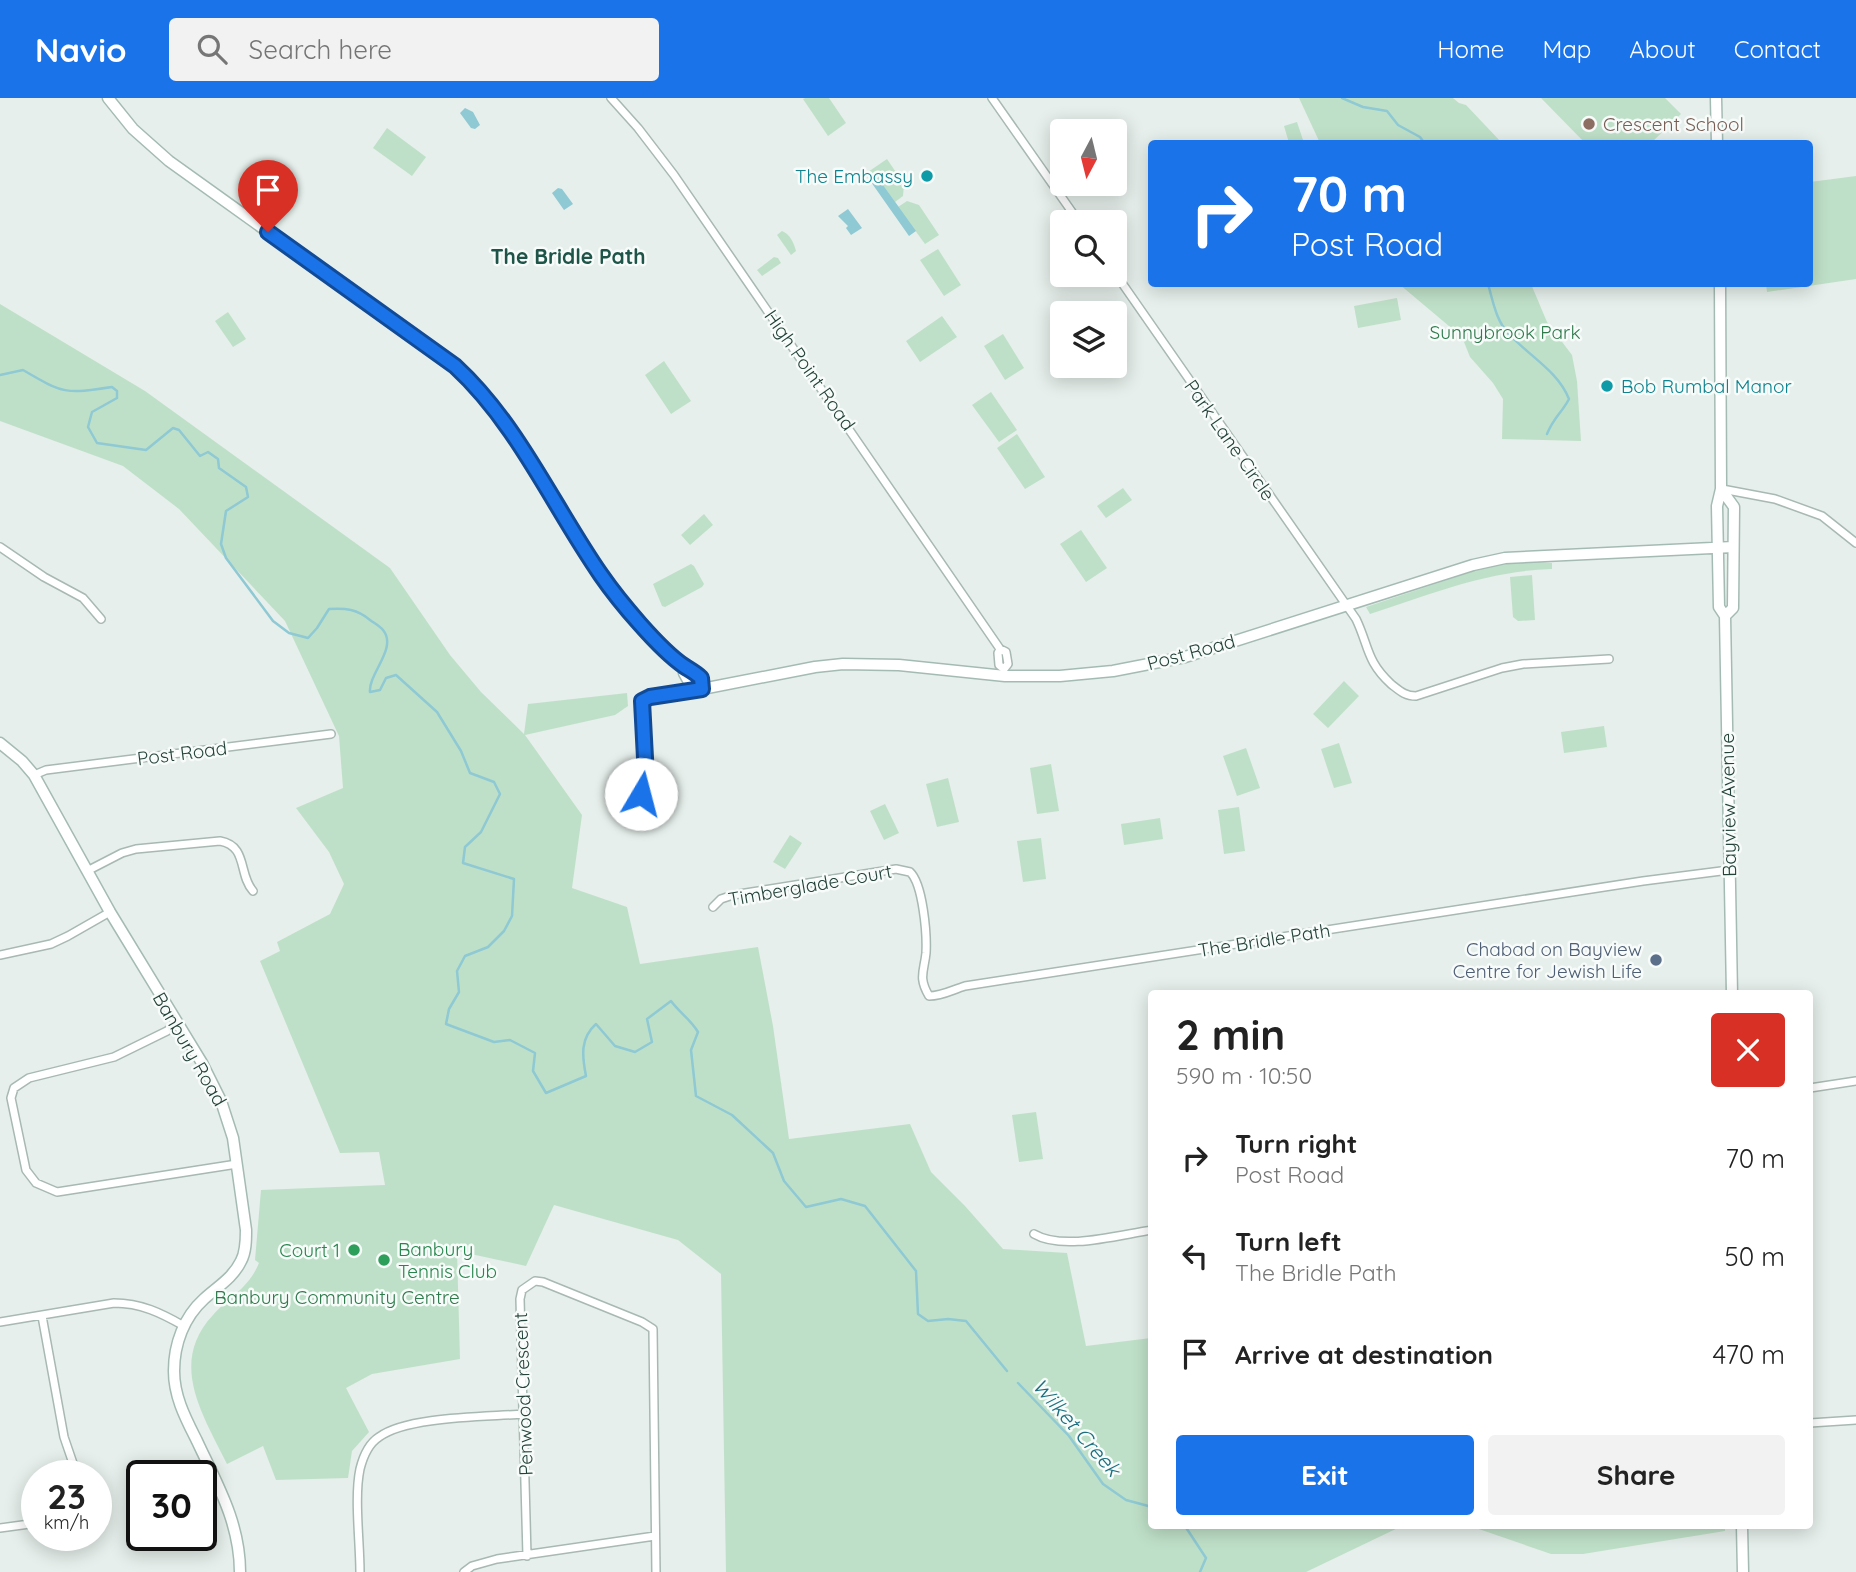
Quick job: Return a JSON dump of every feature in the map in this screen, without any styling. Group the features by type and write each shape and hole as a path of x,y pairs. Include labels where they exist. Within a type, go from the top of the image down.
{"street":[{"path":"108,98 133,128 169,160 439,354 472,382 499,415 602,577 626,608 685,667 684,673 689,682 702,689"},
{"name":"High Point Road","path":"611,98 674,175 1000,649 1006,652 1008,664 1004,672"},
{"path":"992,98 1071,210"},
{"path":"1716,98 1717,140"},
{"name":"Park Lane Circle","path":"1125,287 1357,622 1368,654 1378,671 1407,696 1416,696 1513,666 1609,659"},
{"name":"Bayview Avenue","path":"1720,287 1721,489 1717,506 1719,607 1725,616 1732,990"},
{"path":"1721,489 1775,499 1822,516 1856,543"},
{"name":"Bayview Avenue","path":"1721,489 1734,507 1733,608 1725,616"},
{"path":"0,547 44,577 83,598 101,619"},
{"name":"Post Road","path":"636,807 646,777 642,701 650,697 844,664 899,664 1060,676 1113,671 1185,657 1473,565 1506,558 1734,547"},
{"name":"Post Road","path":"34,775 46,770 331,734"},
{"name":"Banbury Road","path":"0,743 34,775 110,912 202,1063 225,1108 233,1138 246,1230 242,1260 232,1275 204,1299 184,1326 175,1357 175,1387 185,1418 230,1511 239,1543 240,1572"},
{"path":"89,870 136,849 220,841 236,849 253,891"},
{"name":"Timberglade Court","path":"713,907 733,895 896,869 909,872"},
{"name":"The Bridle Path","path":"909,872 917,881 925,929 926,954 921,974 923,986 929,996 942,996 950,990 965,986 1729,870"},
{"path":"0,955 51,944 110,912"},
{"path":"177,1023 114,1057 29,1077 14,1088 11,1098 26,1170 36,1183 57,1192 237,1164"},
{"path":"1813,1088 1856,1081"},
{"path":"1034,1234 1046,1241 1069,1242 1148,1231"},
{"name":"Penwood Crescent","path":"527,1556 520,1298 522,1290 535,1280 653,1329 655,1536"},
{"path":"0,1322 128,1303 154,1310 184,1326"},
{"path":"43,1316 64,1437 72,1460"},
{"path":"360,1572 360,1471 374,1441 392,1430 437,1421 476,1415 523,1414"},
{"path":"1813,1423 1856,1420"},
{"path":"0,1528 21,1525"},
{"path":"1742,1529 1742,1572"},
{"path":"464,1572 484,1562 655,1536 656,1572"}],"green space":[{"path":"829,98 846,123 828,136 803,99"},
{"path":"1299,98 1453,98 1466,105 1499,140 1319,140"},
{"path":"1541,98 1665,98 1681,114 1654,140 1582,140"},
{"path":"1297,122 1303,140 1288,140 1284,126"},
{"path":"387,128 426,157 412,176 373,148"},
{"path":"887,159 904,184 903,196 895,202 875,174 868,178 865,174"},
{"path":"1856,176 1856,279 1813,285 1813,182"},
{"path":"907,201 919,205 939,235 925,244 898,207"},
{"path":"782,231 794,245 796,251 791,255 777,235"},
{"path":"938,249 961,285 944,296 920,260"},
{"path":"774,257 781,263 762,276 757,270"},
{"name":"Sunnybrook Park","path":"1403,287 1532,287 1547,322 1572,355 1577,381 1581,441 1502,439 1503,399 1470,357 1462,337"},
{"path":"1766,287 1801,287 1767,292"},
{"path":"1397,298 1401,320 1358,328 1354,306"},
{"name":"Banbury Community Centre","path":"0,304 145,391 390,568 450,655 481,692 524,734 528,704 627,693 628,706 615,715 525,735 582,815 572,888 627,907 640,964 758,947 773,1026 789,1139 910,1124 931,1172 1003,1249 1067,1253 1086,1346 1148,1338 1148,1529 1396,1529 1306,1572 726,1572 721,1274 678,1240 554,1205 526,1266 457,1251 460,1359 372,1374 346,1388 369,1432 352,1451 348,1478 276,1480 263,1446 227,1464 208,1427 194,1389 191,1370 193,1352 200,1333 213,1315 244,1286 259,1263 255,1260 261,1190 385,1185 379,1152 340,1153 260,961 280,951 277,942 330,914 344,884 329,852 296,808 343,788 339,736 285,621 179,509 123,466 0,421"},
{"path":"228,312 246,339 233,347 215,321"},
{"path":"942,316 957,337 920,362 906,341"},
{"path":"1003,334 1024,368 1005,380 984,346"},
{"path":"664,361 691,401 671,414 645,375"},
{"path":"991,392 1017,430 999,442 972,405"},
{"path":"1017,434 1045,477 1025,489 997,448"},
{"path":"1123,488 1132,500 1106,518 1097,506"},
{"path":"704,514 713,525 690,545 681,535"},
{"path":"1081,530 1107,568 1086,582 1060,544"},
{"path":"1526,561 1552,563 1552,569 1481,579 1370,614 1366,607 1486,567"},
{"path":"691,564 704,584 702,587 665,607 662,606 653,584"},
{"path":"1532,575 1535,620 1518,621 1513,617 1510,577"},
{"path":"1344,681 1359,696 1328,728 1313,714"},
{"path":"1604,726 1607,747 1564,753 1561,732"},
{"path":"1339,743 1352,783 1334,788 1321,749"},
{"path":"1246,748 1260,788 1237,796 1223,756"},
{"path":"1051,764 1059,811 1037,814 1030,768"},
{"path":"948,778 959,822 937,827 926,784"},
{"path":"885,804 899,833 884,840 870,811"},
{"path":"1239,807 1245,851 1224,854 1218,810"},
{"path":"1160,818 1163,839 1124,845 1121,824"},
{"path":"790,835 802,843 785,869 773,862"},
{"path":"1041,838 1046,879 1023,882 1017,841"},
{"path":"1036,1112 1043,1159 1019,1162 1012,1115"},
{"path":"1479,1529 1725,1529 1583,1554 1551,1554"}],"water":[{"path":"465,108 473,112 480,125 475,129 471,128 460,113"},
{"path":"878,178 916,231 909,236 871,182"},
{"path":"558,188 562,189 573,204 564,210 552,193"},
{"path":"848,209 862,228 851,235 846,228 848,226 838,216"}],"waterway":[{"path":"1342,98 1363,107 1387,111 1398,125 1422,140"},
{"path":"1489,287 1505,329 1558,380 1569,399 1547,434"},
{"name":"Wilket Creek","path":"0,375 23,370 57,388 74,391 112,387 117,391 117,398 92,412 88,427 97,443 146,450 173,428 179,430 200,456 208,452 218,459 219,468 246,487 248,497 226,511 221,544 226,558 273,621 289,633 308,638 329,609 346,609 356,611 379,626 387,637 387,645 373,677 370,692 380,690 386,678 396,675 437,712 461,751 470,773 494,782 500,794 481,832 465,847 463,863 514,879 512,916 504,931 488,947 465,956 457,971 459,992 449,1009 446,1024 494,1042 510,1040 535,1053 533,1071 546,1093 586,1076 583,1048 587,1035 596,1024 615,1046 635,1052 652,1042 647,1019 671,1001 698,1032 691,1050 696,1096 732,1115 773,1153 784,1181 806,1207 841,1199 865,1206 916,1271 918,1314 928,1321 966,1321 1007,1371"},
{"name":"Wilket Creek","path":"1018,1383 1069,1436 1103,1484 1126,1500 1148,1506"},
{"name":"Wilket Creek","path":"1187,1529 1206,1558 1200,1572"}],"place":[{"name":"Crescent School","path":"1589,124"},
{"name":"The Embassy","path":"927,176"},
{"name":"Bob Rumbal Manor","path":"1607,386"},
{"name":"Chabad on Bayview Centre for Jewish Life","path":"1656,960"},
{"name":"Court 1","path":"354,1250"},
{"name":"Banbury Tennis Club","path":"384,1260"}],"district":[{"name":"The Bridle Path","path":"568,256"}],"route":[{"path":"268,232 455,366 472,382 499,415 602,577 650,634 685,667 701,678 702,689 650,697 642,701 646,777 641,794"}]}
